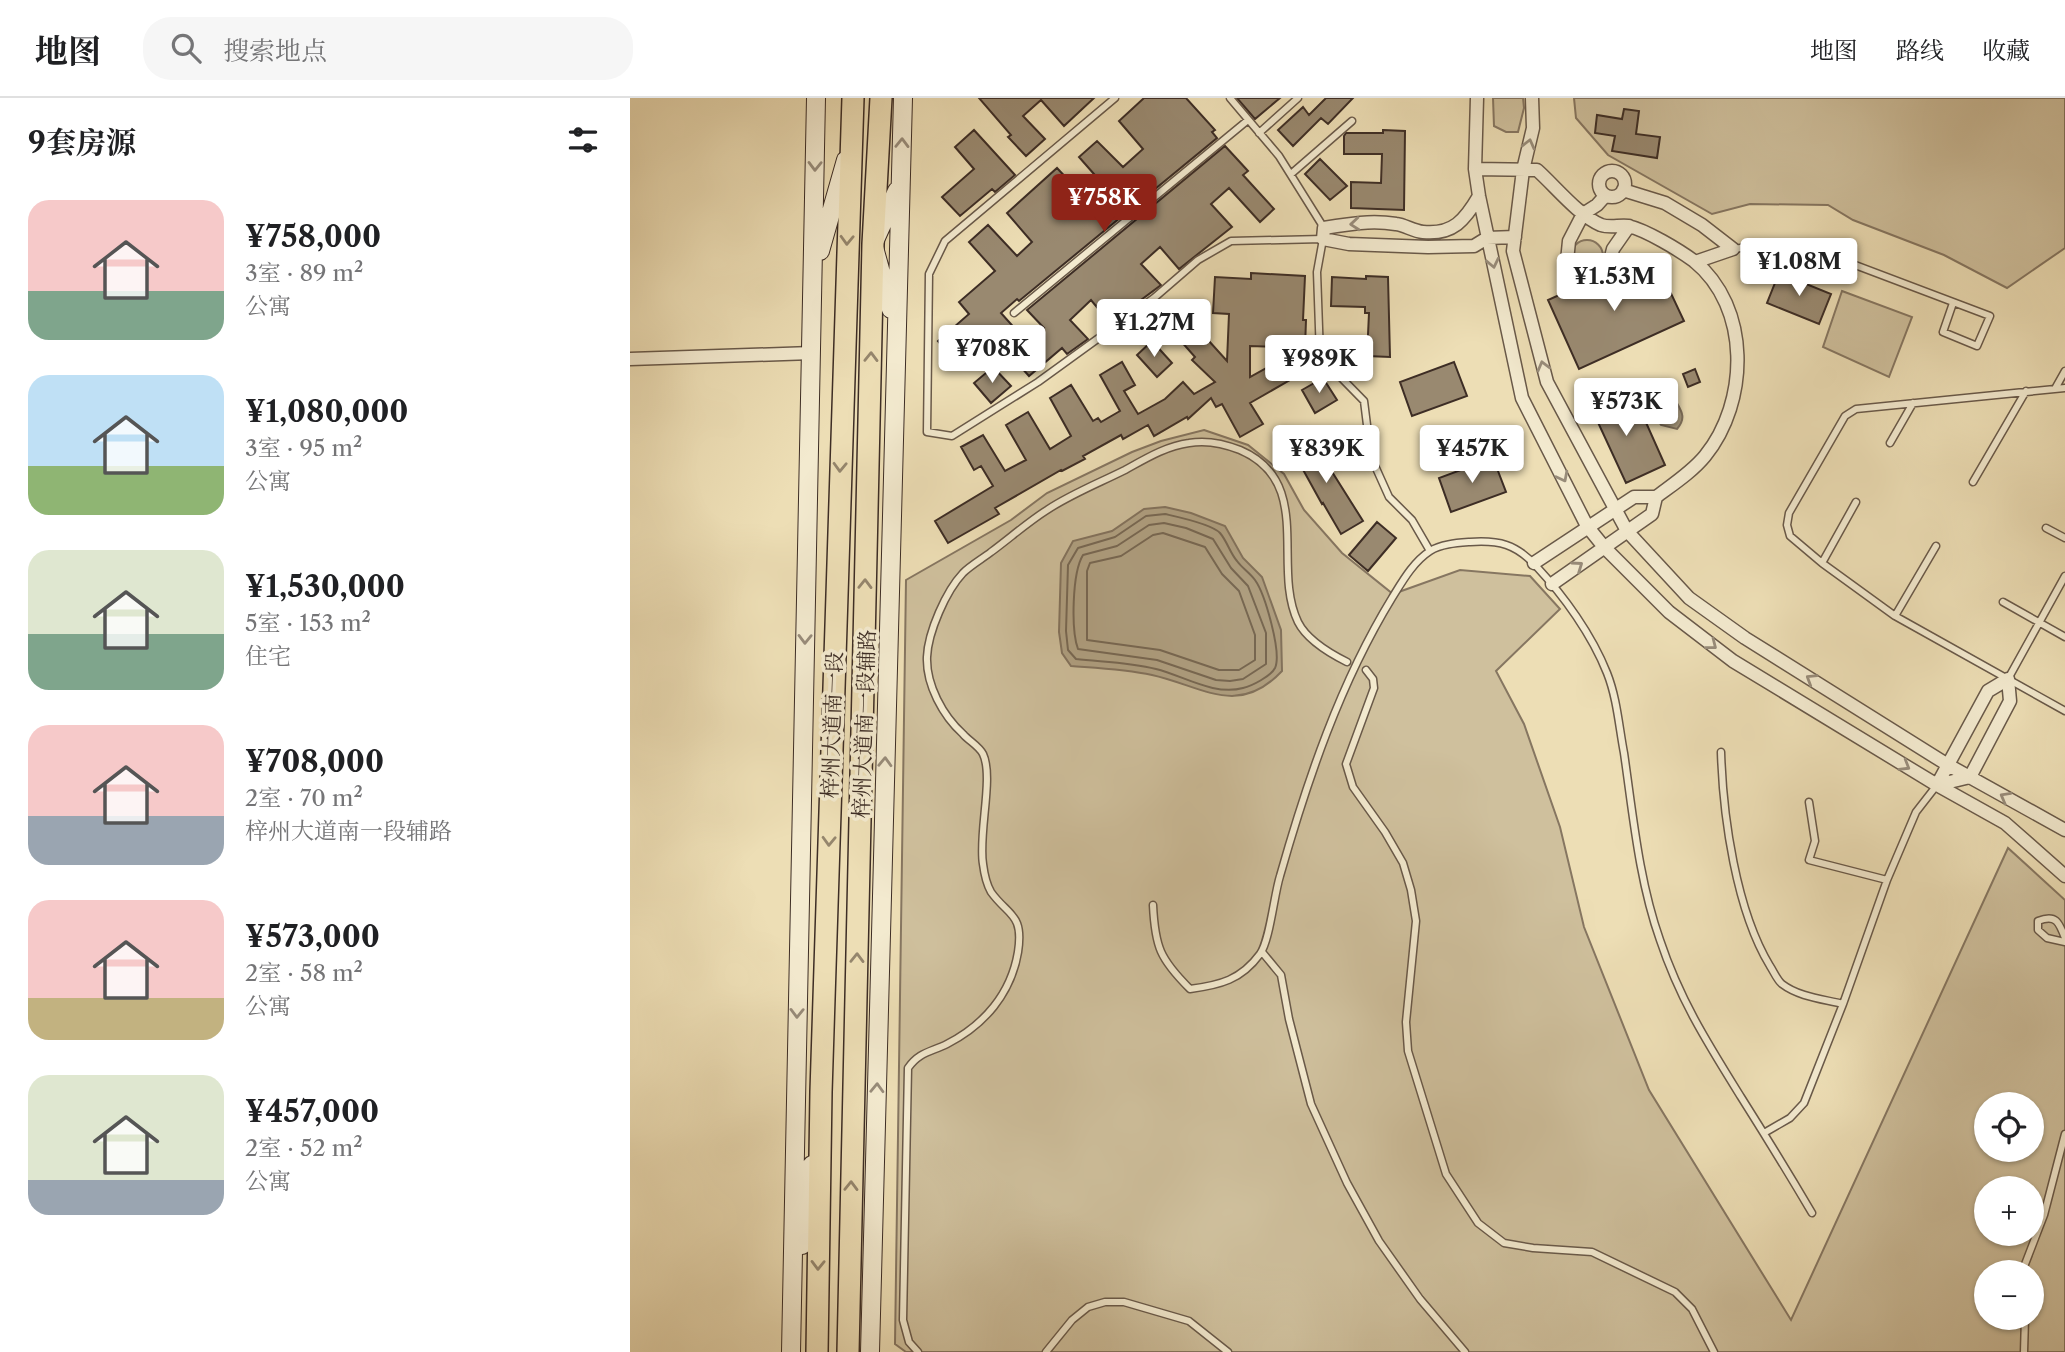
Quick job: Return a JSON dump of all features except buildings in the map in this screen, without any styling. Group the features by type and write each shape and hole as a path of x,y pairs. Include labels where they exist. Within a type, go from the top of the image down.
{"highway":[{"name":"梓州大道南一段","path":"817,1352 821,1092 853,98"},
{"name":"梓州大道南一段","path":"848,1352 873,244 881,98"}],"main road":[{"path":"791,1352 816,98"},
{"name":"梓州大道南一段辅路","path":"870,1352 903,98"},
{"path":"813,274 850,146"},
{"path":"896,326 873,244 901,183"},
{"path":"791,1329 821,1092"}],"street":[{"path":"1477,98 1475,169 1479,196 1522,398 1587,526 1604,547 1670,612 1733,661 1937,785 2005,823 2065,876"},
{"path":"1532,98 1533,128 1523,170 1513,251 1547,382 1627,531 1689,598 1745,638 1948,765 2065,830"},
{"path":"1475,169 1536,170 1583,214 1604,226 1629,226 1664,242 1695,262 1719,290 1731,316 1736,337 1738,371 1733,400 1705,455 1656,497 1653,514 1552,584"},
{"path":"1609,172 1620,175 1624,182 1623,190 1613,197 1605,195 1599,189 1599,180 1609,172"},
{"path":"1623,190 1665,203 1702,225 1733,249"},
{"path":"1605,195 1597,205 1583,214 1569,241 1567,251 1570,269 1579,279 1609,265 1613,249 1629,226"},
{"path":"1324,234 1354,222 1396,224 1423,232 1451,229 1465,219 1479,196"},
{"path":"1381,245 1377,235 1384,223"},
{"path":"1324,234 1349,244 1381,245 1474,246 1487,238 1515,237"},
{"path":"1695,262 1733,249"},
{"path":"630,359 812,353"},
{"path":"1534,563 1634,497 1656,497"},
{"path":"2008,679 2010,701 1969,777 1937,785 1988,691 2008,679"}],"lane":[{"path":"1115,98 945,241 929,274 927,432 952,436 1038,383 1154,298 1198,260 1231,241 1324,234"},
{"path":"1230,98 1291,174 1324,234 1317,272 1320,356 1364,401 1371,457 1389,497 1412,520 1430,551"},
{"path":"1259,132 1298,98"},
{"path":"1014,313 1248,120"},
{"path":"1291,174 1352,121"},
{"path":"1733,249 1752,245 1794,245 1826,254 1990,316 1977,346 1943,332 1953,303"},
{"path":"2056,387 2065,371"},
{"path":"2065,388 1856,410 1845,416 1789,513 1787,525 1790,536 1822,563 1895,616 2065,711"},
{"path":"1973,482 2026,391"},
{"path":"1890,443 1913,403"},
{"path":"918,1352 909,1342 903,1320 908,1068 923,1052 943,1046 983,1021 1000,1001 1012,974 1018,950 1016,917 990,891 983,865 986,762 982,751 947,717 930,682 927,658 930,636 951,587 965,571 1048,509 1161,451 1189,443 1211,442 1242,451 1264,466 1279,484 1286,513 1290,600 1298,624 1309,638 1347,662"},
{"path":"1822,563 1856,502"},
{"path":"2046,528 2065,538"},
{"path":"1153,905 1154,937 1167,967 1190,989 1213,986 1241,976 1262,952 1278,882 1317,758 1380,617 1410,570 1430,551 1455,543 1480,541 1512,545 1534,563 1552,584 1592,642 1609,676 1646,888 1658,935 1672,973 1691,1015 1812,1213"},
{"path":"1895,616 1936,546"},
{"path":"2008,679 2065,576"},
{"path":"2003,602 2065,637"},
{"path":"1366,670 1373,679 1374,688 1346,764 1353,787 1403,863 1411,890 1416,932 1406,1022 1408,1051 1446,1174 1478,1223 1504,1243 1592,1252 1675,1292 1692,1309 1714,1352"},
{"path":"1721,752 1723,790 1740,889 1763,954 1780,983 1799,993 1843,1004"},
{"path":"1764,1133 1790,1118 1804,1103 1887,880 1916,812 1937,785"},
{"path":"1809,802 1815,841 1809,859 1887,880"},
{"path":"2053,918 2060,926 2065,940 2047,938 2038,930 2038,921 2053,918"},
{"path":"1262,952 1281,975 1289,1019 1311,1104 1347,1183 1379,1241 1420,1298 1465,1352"},
{"path":"2027,1260 2044,1215 2065,1134"},
{"path":"1046,1352 1072,1320 1088,1307 1105,1302 1124,1302 1189,1321 1228,1352"},
{"path":"2024,1352 2025,1330"}],"shaded area":[{"path":"1493,98 1523,98 1524,108 1518,132 1506,132 1494,126"},
{"path":"1574,98 2065,98 2065,248 2007,288 1944,255 1853,220 1828,205 1750,204 1712,214 1608,155 1576,118"},
{"path":"1587,240 1598,245 1603,256 1598,267 1587,272 1576,267 1571,256 1576,245"},
{"path":"1842,291 1912,317 1889,377 1823,347"},
{"path":"1204,430 1248,445 1284,474 1304,510 1342,553 1393,594 1460,570 1530,576 1560,609 1496,671 1524,724 1560,827 1584,927 1649,1090 1791,1320 2008,848 2065,900 2065,1352 906,1352 895,1344 906,580 1011,520 1047,493 1132,452"}],"water":[{"path":"1672,392 1682,415 1677,429 1661,425 1646,401 1650,395 1660,397"},
{"path":"1165,507 1191,513 1225,526 1243,558 1262,577 1281,630 1282,671 1266,685 1250,693 1219,695 1142,673 1071,666 1062,653 1059,632 1061,563 1073,541 1112,531 1144,509"}]}
